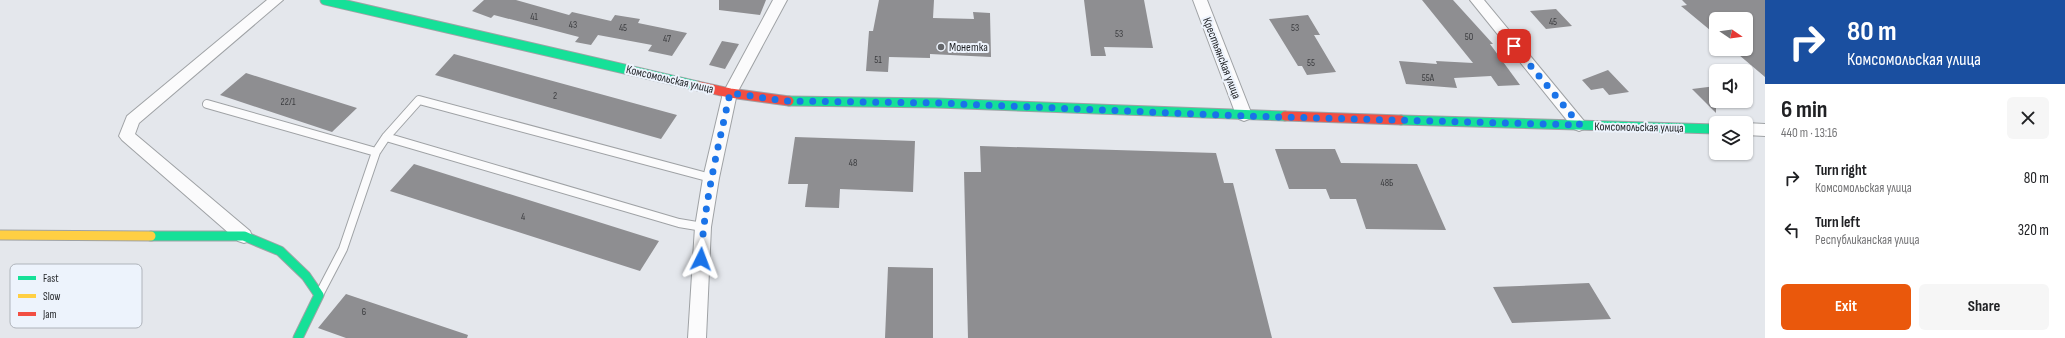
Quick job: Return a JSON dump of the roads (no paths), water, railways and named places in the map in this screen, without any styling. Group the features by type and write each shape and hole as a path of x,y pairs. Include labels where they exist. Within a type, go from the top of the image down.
{"street":[{"path":"276,0 132,120 127,136 244,236 280,251 306,276 319,295 298,338"},
{"name":"Комсомольская улица","path":"326,0 730,93 786,101 937,103 1244,116 1709,128"},
{"path":"696,338 703,227 711,178 730,93 780,0"},
{"name":"Крестьянская улица","path":"1200,0 1244,116"},
{"path":"1477,0 1580,125"},
{"path":"1753,129 1765,130"},
{"path":"0,235 244,236"}],"lane":[{"path":"319,295 343,249 376,152 386,137 419,100 711,178"},
{"path":"207,104 376,152"},
{"path":"386,137 679,223 703,227"}],"place":[{"name":"Монетка","path":"941,47"}]}
